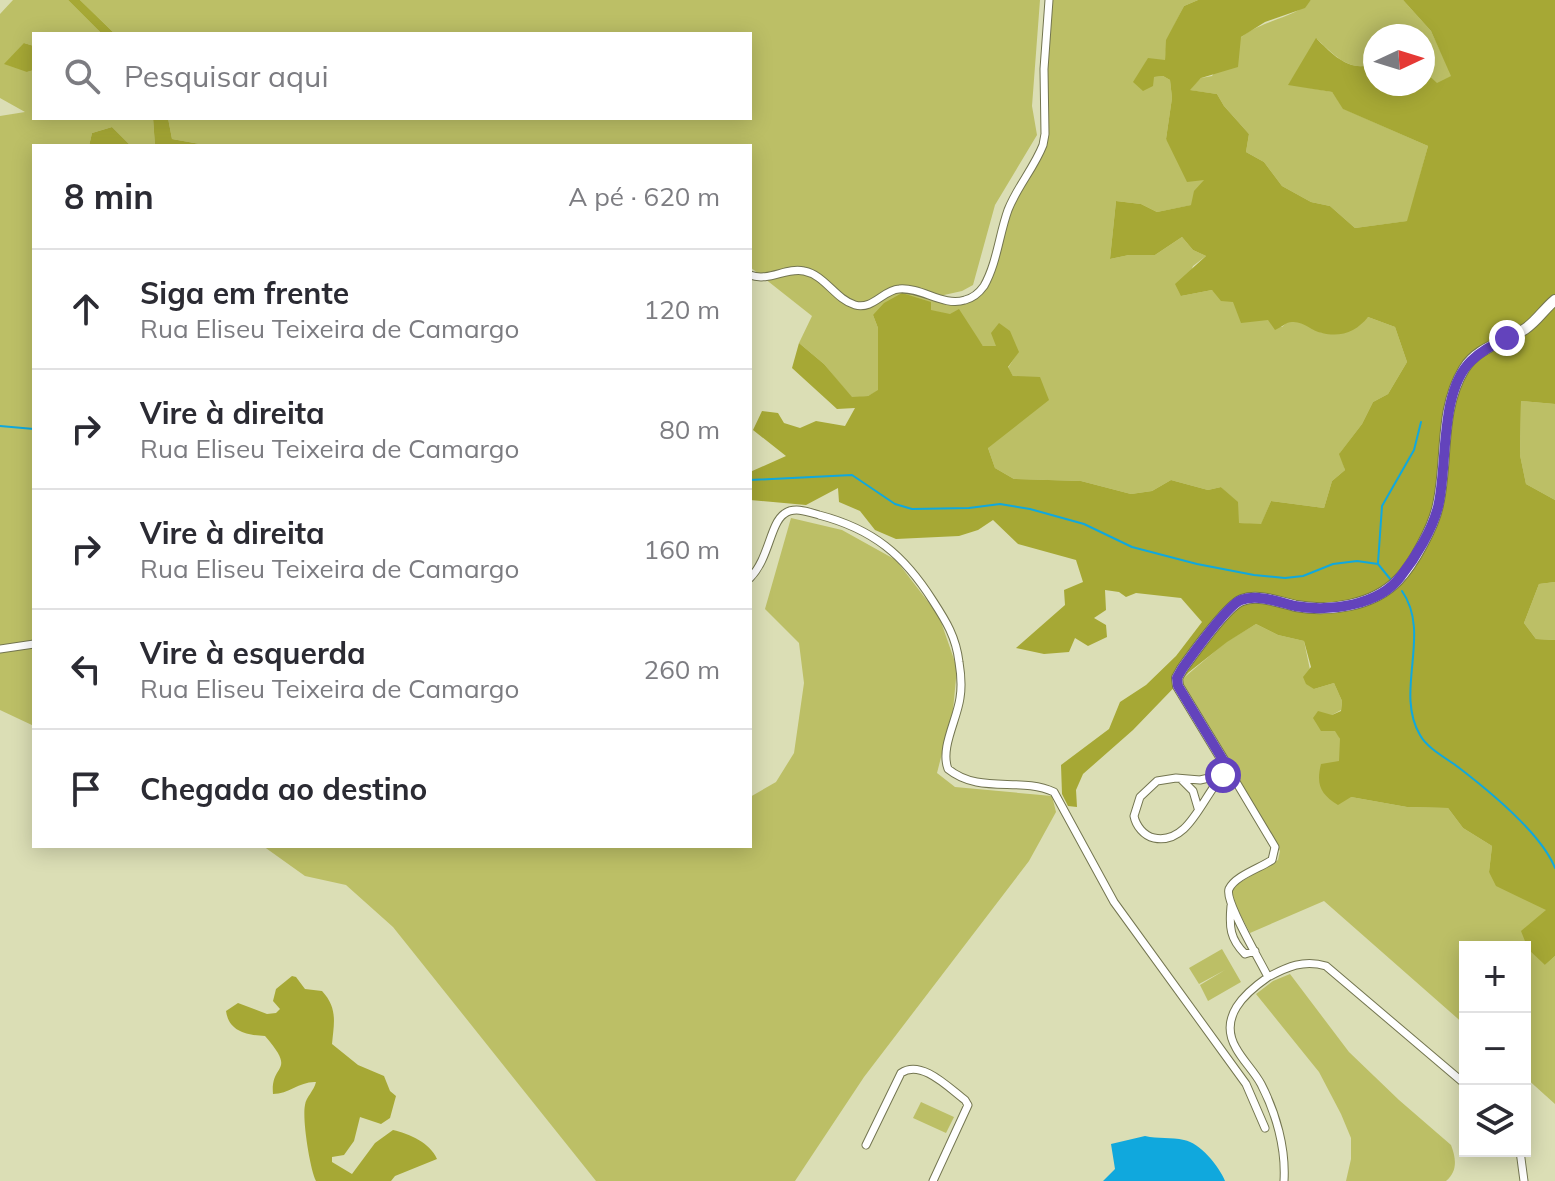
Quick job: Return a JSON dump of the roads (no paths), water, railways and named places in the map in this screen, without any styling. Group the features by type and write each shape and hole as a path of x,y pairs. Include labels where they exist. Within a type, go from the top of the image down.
{"street":[{"path":"752,275 770,277 795,270 806,271 844,299 860,306 900,289 952,302 976,295 988,278 1009,208 1043,145 1049,0"},
{"path":"1268,977 1228,893 1232,885 1270,861 1275,851 1179,689 1177,681 1182,669 1230,609 1241,600 1262,599 1316,609 1331,608 1352,605 1387,589 1399,579 1438,508 1451,403 1463,370 1476,356 1535,321 1555,300"},
{"path":"752,575 765,558 779,519 794,510 825,516 863,531 904,560 946,619 956,643 960,698 945,756 948,769 963,780 975,783 1037,787 1054,792 1114,902 1246,1084 1265,1128"},
{"path":"0,649 32,644"},
{"path":"1226,772 1204,797 1189,825 1182,831 1163,838 1150,837 1135,822 1136,804 1148,787 1162,780 1200,780 1226,772"},
{"path":"1181,779 1197,798 1198,810"},
{"path":"1231,904 1230,931 1234,944 1245,954 1255,951"},
{"path":"1284,1181 1284,1158 1273,1114 1260,1083 1237,1051 1232,1037 1234,1008 1252,988 1268,977 1296,964 1326,966 1459,1079"},
{"path":"866,1145 901,1073 911,1068 921,1069 968,1105 933,1181"},
{"path":"1521,1157 1524,1181"}],"water":[{"path":"1145,1136 1190,1142 1208,1156 1225,1181 1103,1181 1115,1169 1111,1144"}],"waterway":[{"path":"1378,563 1382,506 1414,450 1421,422"},
{"path":"0,426 32,429"},
{"path":"752,480 852,475 895,504 912,509 1000,504 1084,524 1132,547 1197,564 1285,578 1303,576 1333,564 1357,561 1378,564 1391,580"},
{"path":"1402,591 1414,625 1410,700 1420,735 1512,813 1538,841 1555,868"}]}
